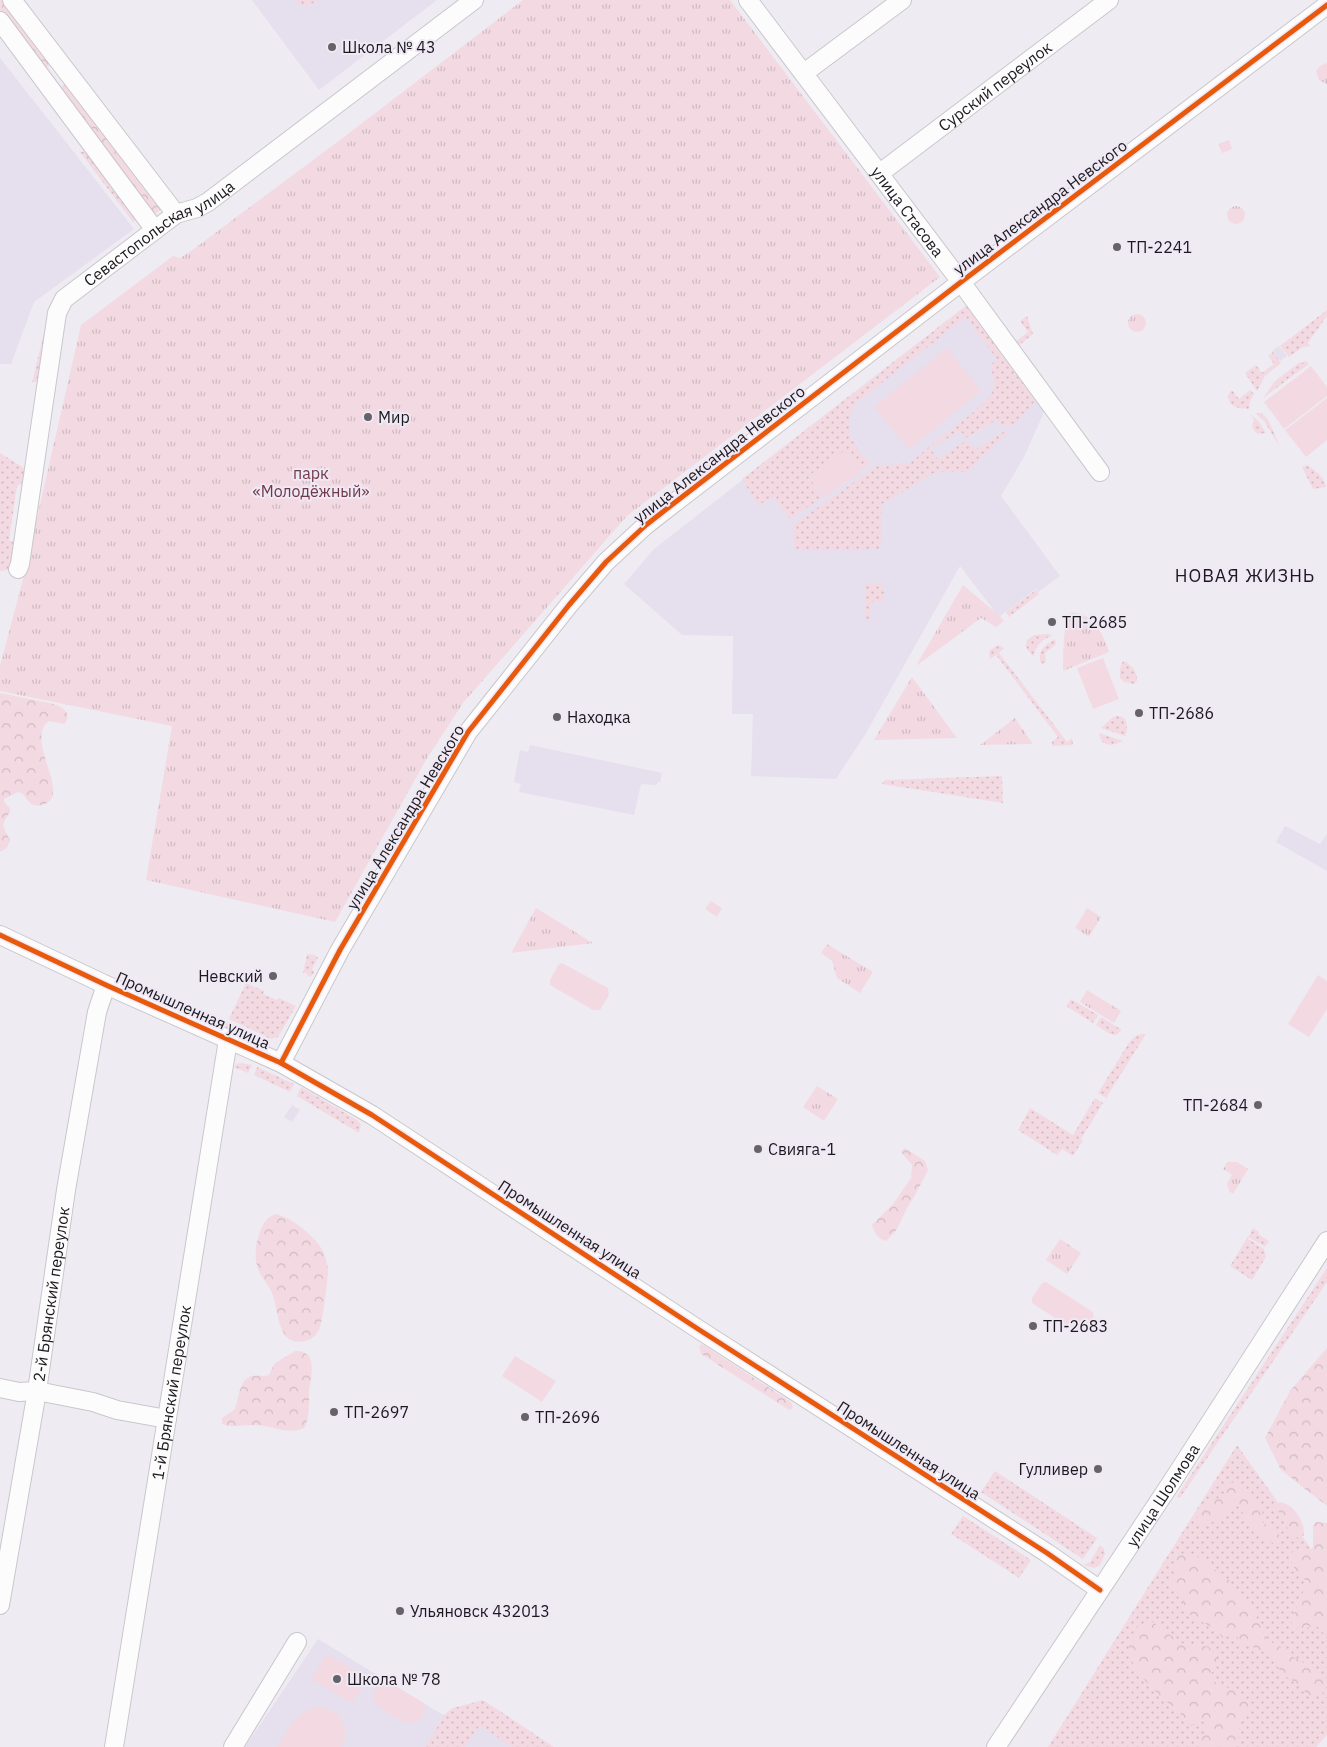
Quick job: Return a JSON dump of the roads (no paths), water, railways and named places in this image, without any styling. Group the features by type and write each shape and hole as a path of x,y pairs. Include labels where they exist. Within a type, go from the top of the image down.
{"street":[{"path":"12,0 176,214"},
{"name":"Севастопольская улица","path":"18,569 57,313 71,292 176,214 197,208 208,202 474,0"},
{"name":"улица Стасова","path":"748,0 961,282 1100,472"},
{"path":"804,73 902,0"},
{"name":"Сурский переулок","path":"880,174 1109,0"},
{"name":"улица Александра Невского","path":"281,1063 340,950 468,732 569,605 606,562 646,525 961,282 1327,5"},
{"path":"0,21 155,230"},
{"name":"Промышленная улица","path":"0,935 106,985 281,1063 372,1115 706,1334 1047,1553 1100,1590"},
{"name":"2-й Брянский переулок","path":"0,1605 37,1391 66,1190 95,1021 106,985"},
{"name":"1-й Брянский переулок","path":"114,1747 228,1040"},
{"name":"улица Шолмова","path":"996,1747 1174,1480 1327,1241"},
{"path":"0,1388 19,1392 37,1391 93,1402 117,1410 167,1419"},
{"path":"233,1747 297,1642"}],"place":[{"name":"Школа № 43","path":"332,47"},
{"name":"ТП-2241","path":"1117,247"},
{"name":"Мир","path":"368,417"},
{"name":"ТП-2685","path":"1052,622"},
{"name":"ТП-2686","path":"1139,713"},
{"name":"Находка","path":"557,717"},
{"name":"Невский","path":"273,976"},
{"name":"ТП-2684","path":"1258,1105"},
{"name":"Свияга-1","path":"758,1149"},
{"name":"ТП-2683","path":"1033,1326"},
{"name":"ТП-2697","path":"334,1412"},
{"name":"ТП-2696","path":"525,1417"},
{"name":"Гулливер","path":"1098,1469"},
{"name":"Ульяновск 432013","path":"400,1611"},
{"name":"Школа № 78","path":"337,1679"}],"district":[{"name":"НОВАЯ ЖИЗНЬ","path":"1245,576"}],"park label":[{"name":"парк «Молодёжный»","path":"311,482"}]}
